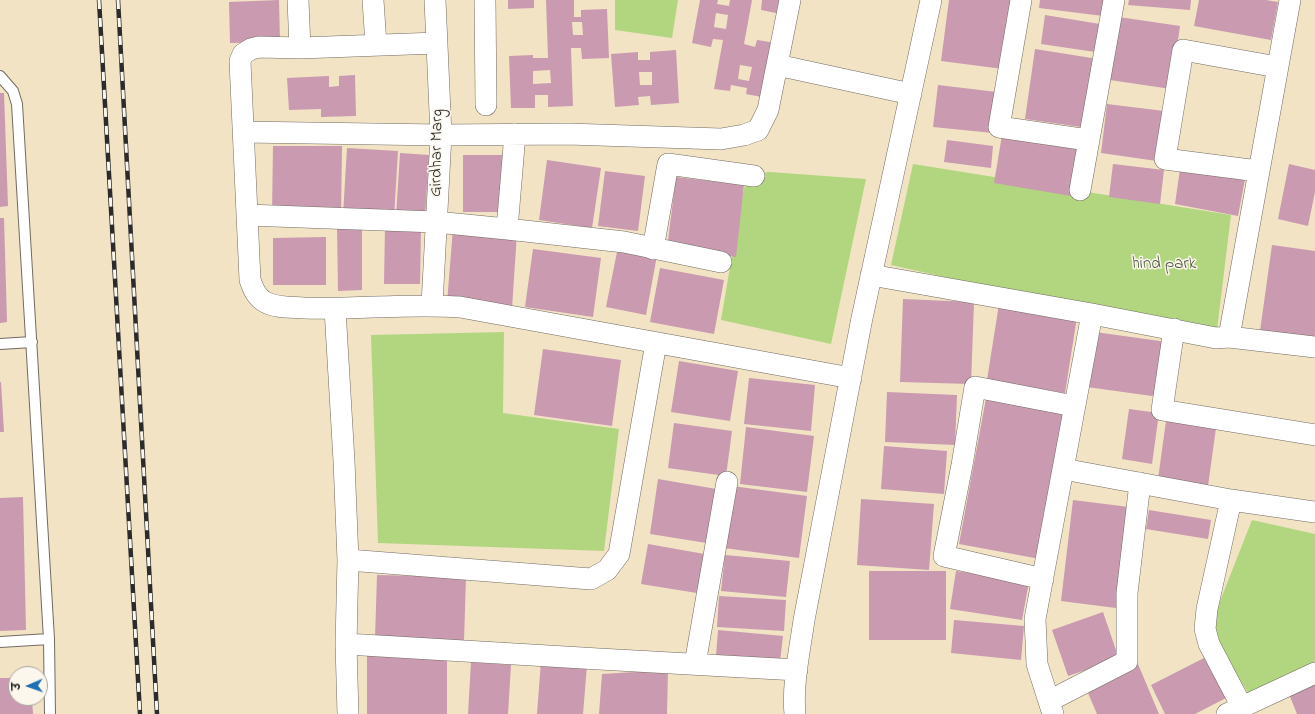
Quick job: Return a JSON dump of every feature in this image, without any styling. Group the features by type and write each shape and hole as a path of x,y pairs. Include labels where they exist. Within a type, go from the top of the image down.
{"street":[{"path":"298,0 300,48"},
{"path":"373,0 376,45"},
{"name":"Girdhar Marg","path":"432,305 441,135 435,0"},
{"path":"485,0 486,105"},
{"path":"243,132 441,135 568,134 721,139 744,135 758,130 768,110 790,0"},
{"path":"795,714 794,706 797,670 804,620 862,318 931,0"},
{"path":"1021,0 999,127 1088,140"},
{"path":"1080,190 1114,0"},
{"path":"1229,337 1290,0"},
{"path":"437,43 300,48 259,47 243,54 240,60 250,280 254,292 264,302 276,306 335,309 432,305 460,308 851,378"},
{"path":"1258,171 1165,159 1183,50 1277,67"},
{"path":"777,65 910,94"},
{"path":"507,229 515,134"},
{"path":"653,249 668,164 754,176"},
{"path":"247,215 436,222 589,237 624,242 721,262"},
{"path":"871,275 1092,314 1216,338 1229,337 1315,347"},
{"path":"335,309 348,560 346,644 348,714"},
{"path":"1092,314 1035,619 1037,664 1051,707 1128,661 1127,593 1140,483"},
{"path":"1174,329 1162,410 1315,435"},
{"path":"348,560 591,579 607,570 619,554 656,343"},
{"path":"1042,578 944,556 962,465 975,387 1074,406"},
{"path":"1063,469 1231,500 1315,512"},
{"path":"695,664 727,482"},
{"path":"1231,500 1207,609 1205,630 1235,710 1315,673"},
{"path":"346,644 797,670"}],"lane":[{"path":"0,76 12,91 17,104 49,639 50,714"},
{"path":"0,344 32,342"},
{"path":"0,642 49,639"}],"green space":[{"path":"615,0 678,0 672,38 615,30"},
{"name":"hind park","path":"913,164 1231,215 1216,338 891,265"},
{"path":"770,172 866,179 831,344 721,320 747,174"},
{"path":"504,332 503,413 619,429 604,551 378,543 371,335"},
{"path":"1252,520 1315,534 1315,670 1253,701 1209,629"}],"building":[{"path":"279,0 280,42 230,43 229,2"},
{"path":"508,0 534,0 534,8 508,9"},
{"path":"546,0 574,0 574,17 581,17 581,10 607,9 609,58 582,59 581,48 571,48 573,106 548,107 548,95 535,95 535,108 511,108 509,56 533,55 533,58 548,58","holes":["572,22 582,22 583,35 573,35","550,70 551,83 533,84 533,71"]},
{"path":"700,0 718,0 717,4 729,6 730,0 752,0 744,44 755,47 757,40 776,43 767,98 746,94 747,88 731,85 730,91 714,89 723,40 713,39 711,47 692,43","holes":["716,13 728,15 726,29 714,27","740,65 752,67 749,81 738,79"]},
{"path":"762,0 784,0 781,14 761,10"},
{"path":"949,0 1013,0 1003,69 941,61"},
{"path":"1040,0 1106,0 1103,16 1039,8"},
{"path":"1129,0 1191,0 1190,10 1128,5"},
{"path":"1199,0 1266,0 1278,2 1271,40 1194,26"},
{"path":"1045,15 1106,25 1102,53 1041,44"},
{"path":"1119,17 1180,26 1171,89 1110,80"},
{"path":"1035,49 1098,59 1088,128 1025,119"},
{"path":"676,50 679,103 651,105 650,96 638,97 639,105 615,107 611,54 638,52 638,60 650,60 650,52","holes":["639,72 652,72 652,85 640,85"]},
{"path":"355,75 356,116 321,117 321,109 289,110 287,78 329,76 329,87 339,86 339,76"},
{"path":"938,85 997,92 993,133 933,127"},
{"path":"0,93 4,93 8,206 0,207"},
{"path":"1107,104 1164,111 1157,161 1101,153"},
{"path":"1002,135 1079,148 1071,196 994,183"},
{"path":"947,140 993,146 991,168 944,162"},
{"path":"273,146 342,146 341,216 272,215"},
{"path":"347,148 398,151 394,218 343,215"},
{"path":"400,153 429,155 425,218 396,216"},
{"path":"463,155 508,155 507,212 463,212"},
{"path":"547,160 601,168 592,228 539,220"},
{"path":"1113,164 1164,170 1160,204 1109,197"},
{"path":"1289,164 1315,170 1315,192 1308,226 1278,219"},
{"path":"1180,169 1245,179 1238,216 1175,204"},
{"path":"605,171 645,176 638,231 598,226"},
{"path":"676,177 744,185 736,257 667,248"},
{"path":"0,218 4,218 7,322 0,323"},
{"path":"337,225 362,225 362,290 338,291"},
{"path":"385,227 421,228 420,284 384,284"},
{"path":"453,228 517,233 512,308 447,303"},
{"path":"326,237 326,285 273,285 273,238"},
{"path":"619,242 658,250 646,315 606,307"},
{"path":"1272,245 1315,251 1315,339 1260,331"},
{"path":"533,249 601,258 593,317 525,307"},
{"path":"660,268 724,280 714,334 650,322"},
{"path":"903,299 974,302 971,384 900,382"},
{"path":"999,304 1077,317 1065,393 987,380"},
{"path":"1095,332 1167,342 1159,397 1087,387"},
{"path":"543,349 621,360 612,426 534,415"},
{"path":"679,361 738,371 730,421 671,412"},
{"path":"749,378 815,385 811,431 744,424"},
{"path":"1,382 4,432 0,432"},
{"path":"887,392 957,395 955,445 885,442"},
{"path":"987,393 1068,408 1040,559 959,544"},
{"path":"1129,409 1159,413 1152,464 1122,459"},
{"path":"1166,421 1216,428 1208,486 1158,479"},
{"path":"674,423 732,431 726,476 668,468"},
{"path":"746,427 814,436 807,492 740,484"},
{"path":"884,446 947,451 944,494 881,489"},
{"path":"658,479 722,490 713,544 650,534"},
{"path":"732,486 807,496 799,558 724,548"},
{"path":"23,497 26,630 0,631 0,498"},
{"path":"861,499 934,504 929,570 857,565"},
{"path":"1073,500 1129,507 1116,608 1061,601"},
{"path":"1149,510 1211,520 1208,539 1146,529"},
{"path":"648,544 710,555 703,594 641,584"},
{"path":"725,555 790,561 786,597 721,591"},
{"path":"869,571 946,571 946,640 869,640"},
{"path":"956,571 1029,582 1022,620 950,609"},
{"path":"377,575 466,577 464,641 375,639"},
{"path":"719,596 786,600 784,631 717,627"},
{"path":"1103,612 1119,659 1068,676 1052,630"},
{"path":"954,620 1024,626 1021,660 951,653"},
{"path":"718,630 783,636 780,662 716,656"},
{"path":"367,655 447,655 447,714 367,714"},
{"path":"1206,657 1226,698 1195,714 1165,714 1151,685"},
{"path":"541,661 587,665 583,714 537,714"},
{"path":"471,662 511,665 508,714 468,714"},
{"path":"1138,664 1159,714 1097,714 1085,686"},
{"path":"668,670 667,714 599,714 602,674"},
{"path":"0,678 8,678 8,706 32,706 33,714 0,714"},
{"path":"1315,682 1315,714 1297,714 1289,694"}],"railway":[{"path":"99,0 140,714"},
{"path":"118,0 157,714"}]}
